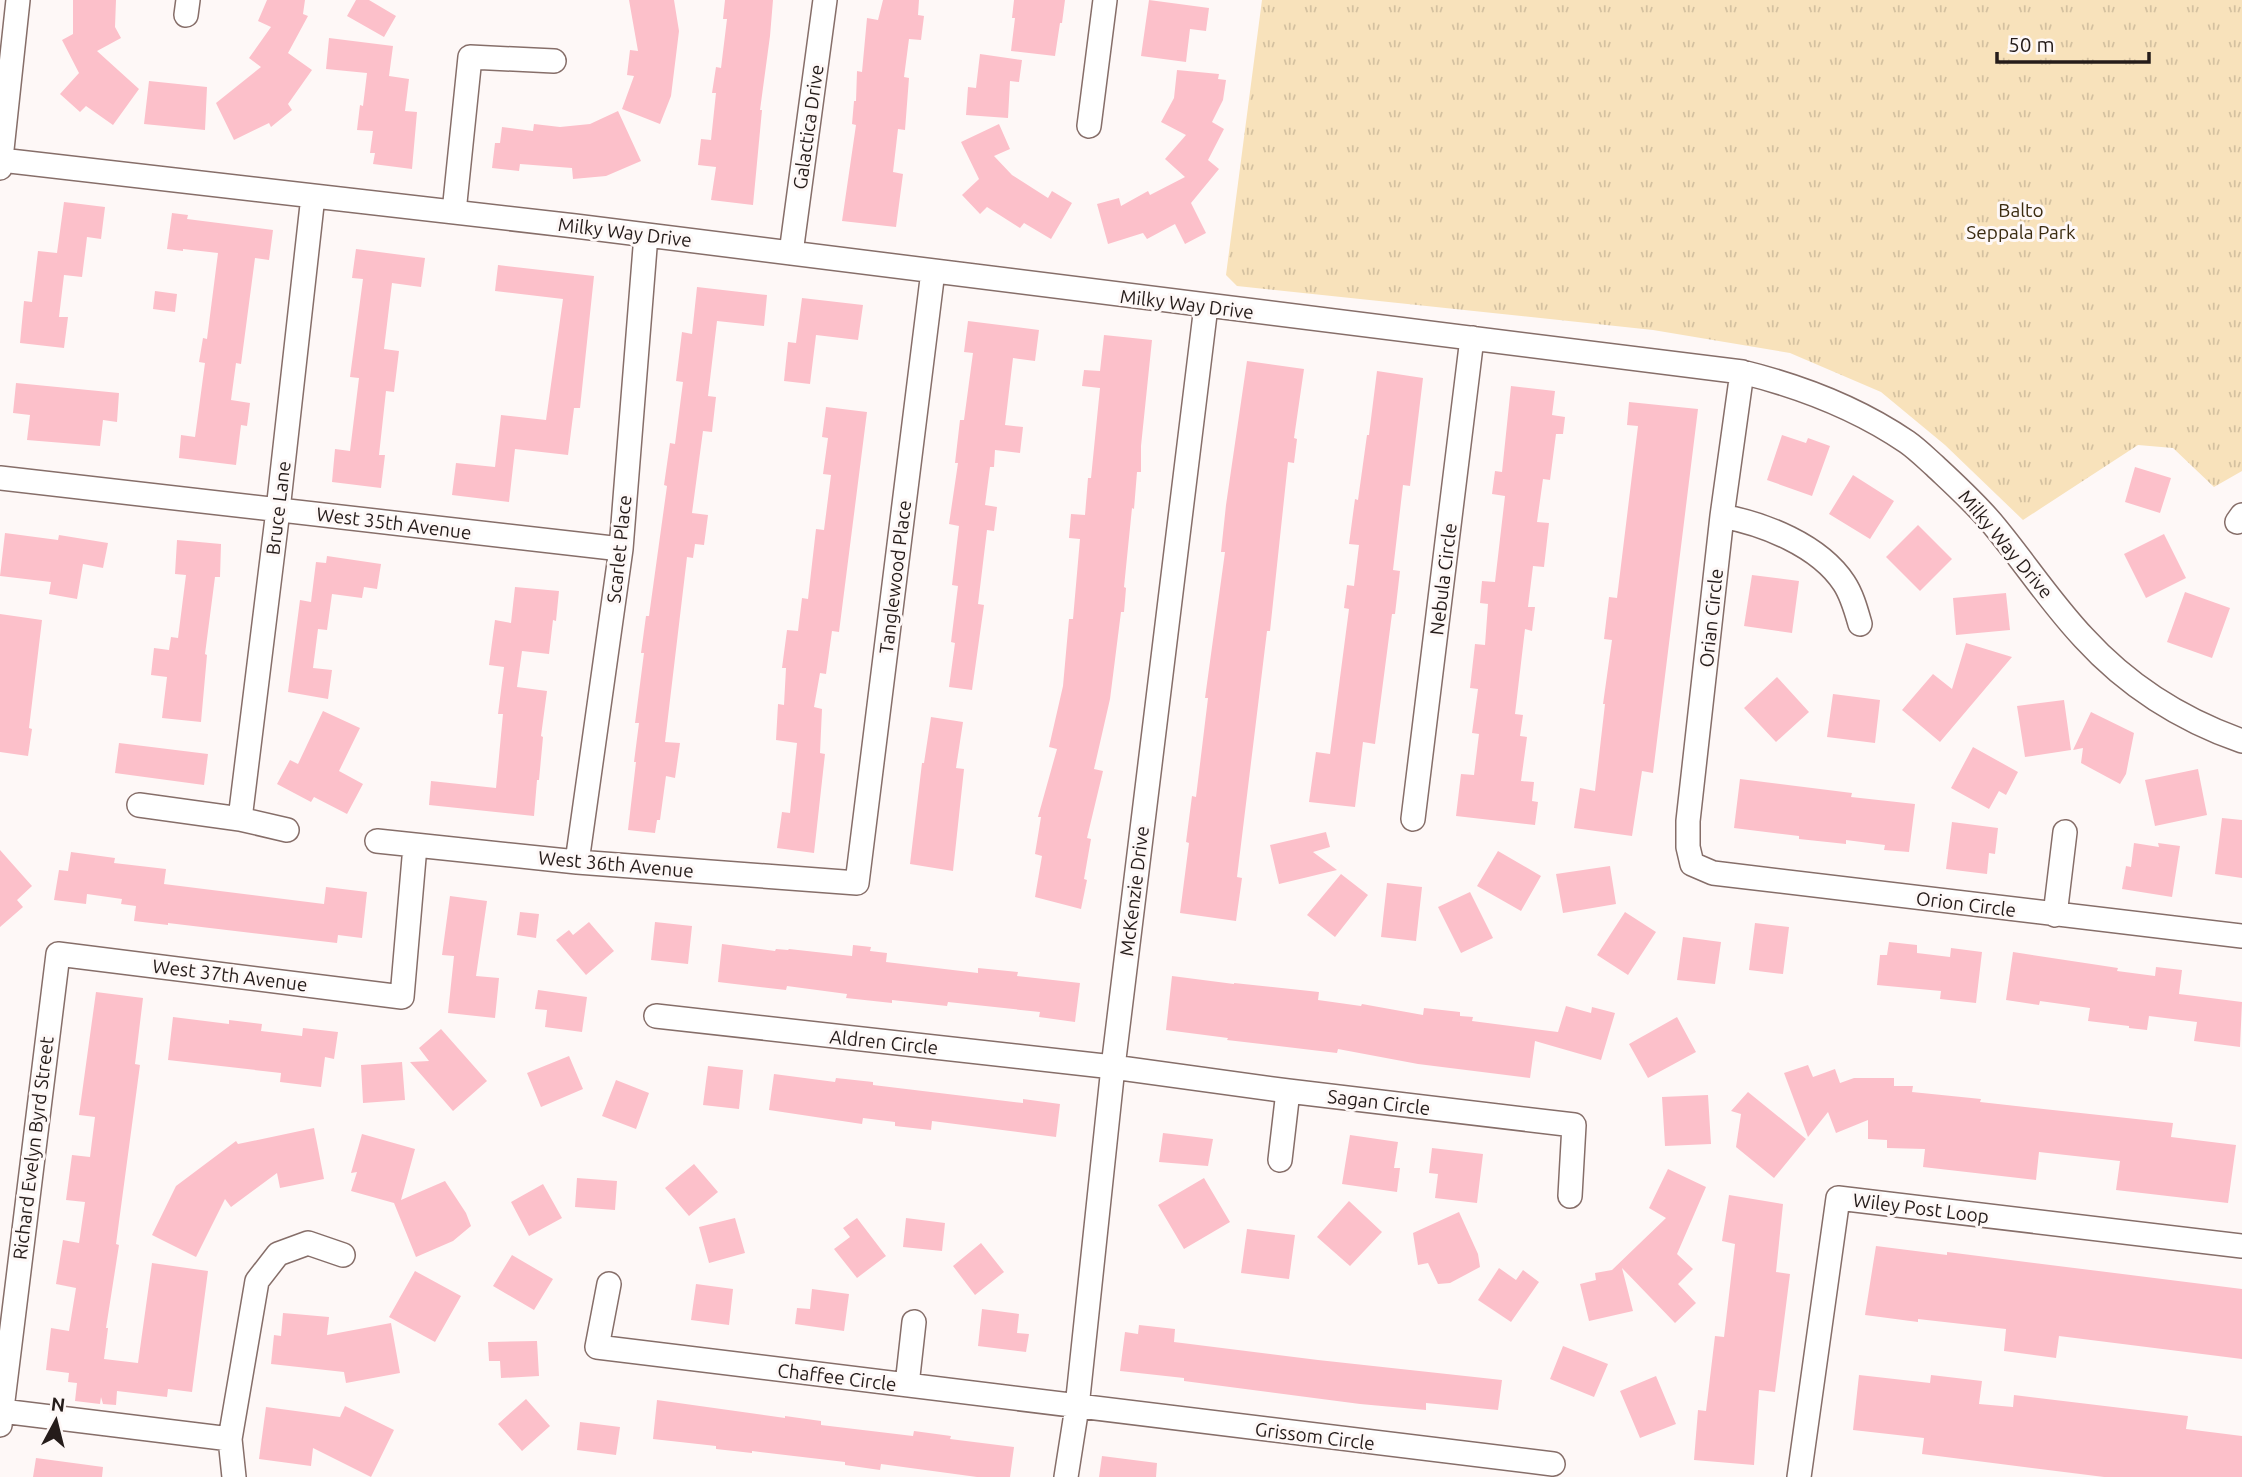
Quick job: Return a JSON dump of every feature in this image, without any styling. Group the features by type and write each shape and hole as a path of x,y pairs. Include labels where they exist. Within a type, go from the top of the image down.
{"street":[{"path":"0,168 18,0"},
{"name":"Galactica Drive","path":"790,253 825,0"},
{"path":"1089,126 1105,0"},
{"path":"454,212 470,57 554,61"},
{"name":"Milky Way Drive","path":"1,160 646,235 1742,372 1775,380 1856,412 1908,443 1951,480 1990,520 2084,639 2128,679 2161,703 2209,730 2242,741"},
{"name":"Bruce Lane","path":"240,819 313,196"},
{"name":"Scarlet Place","path":"578,862 621,549 646,235"},
{"name":"Tanglewood Place","path":"857,883 933,271"},
{"name":"McKenzie Drive","path":"1066,1477 1077,1407 1113,1067 1206,306"},
{"name":"Nebula Circle","path":"1413,819 1472,338"},
{"name":"Orian Circle","path":"1692,864 1688,847 1688,821 1722,516 1742,372"},
{"name":"West 35th Avenue","path":"0,478 621,549"},
{"path":"1722,516 1769,529 1822,560 1844,583 1860,624"},
{"path":"139,805 240,819 287,830"},
{"path":"2055,915 2065,832"},
{"name":"West 36th Avenue","path":"377,841 578,862 857,883"},
{"name":"West 37th Avenue","path":"58,954 402,997 415,846"},
{"name":"Orion Circle","path":"1692,864 1713,873 2242,936"},
{"name":"Richard Evelyn Byrd Street","path":"1,1418 58,954"},
{"name":"Aldren Circle","path":"656,1016 1113,1067"},
{"name":"Sagan Circle","path":"1113,1067 1574,1125 1570,1196"},
{"path":"1280,1160 1287,1091"},
{"name":"Wiley Post Loop","path":"1799,1477 1838,1198 2242,1246"},
{"path":"234,1477 230,1439 257,1280 278,1254 308,1243 343,1255"},
{"name":"Chaffee Circle","path":"608,1284 597,1347 1077,1407"},
{"path":"906,1385 914,1322"},
{"name":"Grissom Circle","path":"1077,1407 1553,1464"},
{"path":"1,1418 230,1439"}],"green space":[{"name":"Balto Seppala Park","path":"1262,0 2242,0 2242,471 2214,487 2173,448 2138,445 2023,520 1945,445 1881,392 1790,353 1653,330 1237,286 1226,275"}],"building":[{"path":"73,0 116,0 115,27 121,38 97,51 139,89 113,125 86,106 80,112 60,94 79,73 62,40 73,34"},
{"path":"267,0 305,0 303,14 308,16 288,53 312,70 288,104 292,110 271,127 269,123 234,140 216,103 261,67 249,58 271,27 258,21"},
{"path":"356,0 369,0 396,16 384,37 347,16"},
{"path":"629,0 674,0 679,31 671,96 660,124 622,109 634,76 627,75 630,50 638,51"},
{"path":"725,0 773,0 760,110 753,205 711,200 716,167 698,165 701,139 711,140 716,93 712,93 716,67 721,68 727,19 723,19"},
{"path":"883,0 919,0 918,15 924,16 921,40 909,39 904,77 909,78 905,130 898,129 893,172 903,174 896,227 842,221 856,125 852,124 857,71 862,72 867,18 878,20"},
{"path":"1014,0 1065,0 1055,56 1011,51"},
{"path":"1149,0 1209,8 1206,31 1190,29 1186,62 1141,56"},
{"path":"329,38 393,46 389,76 409,79 405,111 417,112 412,169 373,164 375,153 370,153 373,131 357,130 367,73 326,69"},
{"path":"980,54 1022,60 1019,82 1010,81 1008,118 966,115 968,87 976,88"},
{"path":"1177,70 1219,74 1218,79 1226,80 1223,100 1212,122 1224,129 1208,160 1219,169 1191,203 1206,233 1185,244 1175,224 1147,239 1143,233 1108,244 1097,204 1119,198 1121,206 1148,191 1150,195 1185,177 1165,159 1186,135 1161,122 1174,98"},
{"path":"149,81 207,87 205,130 144,124"},
{"path":"618,111 641,161 606,176 573,179 572,168 520,164 519,171 492,168 495,143 500,143 502,127 533,131 534,124 560,127 590,124"},
{"path":"999,124 1010,149 994,156 1012,175 1048,198 1052,191 1072,203 1051,239 1024,223 1020,228 987,207 980,214 962,195 979,179 961,142"},
{"path":"64,202 105,207 101,239 87,237 82,277 64,275 59,317 68,317 64,348 20,343 24,301 32,302 38,251 57,253"},
{"path":"172,213 188,215 187,219 273,230 269,260 255,258 241,364 236,363 231,400 250,403 247,426 241,425 236,465 179,458 181,435 195,437 205,363 199,362 203,338 207,339 218,253 167,249"},
{"path":"356,249 425,258 421,287 392,283 384,349 399,351 394,392 386,391 379,455 385,455 381,488 332,482 335,449 350,451 359,378 350,377 363,279 352,278"},
{"path":"498,265 594,276 580,408 574,408 568,455 515,449 509,502 452,495 456,463 495,467 501,415 546,420 563,299 495,291"},
{"path":"697,287 767,295 764,326 717,321 708,396 716,397 712,432 703,431 692,513 708,515 704,545 695,544 693,558 687,557 665,742 680,743 675,778 666,776 660,820 657,820 655,833 628,830 639,723 635,723 644,653 641,653 646,616 649,616 667,486 664,485 670,443 675,444 683,382 676,381 682,332 692,334"},
{"path":"155,291 177,294 175,312 153,309"},
{"path":"802,298 863,305 858,340 816,335 810,384 784,381 788,342 796,343"},
{"path":"968,321 1039,330 1035,361 1013,358 1005,425 1023,427 1020,453 995,450 994,467 990,467 985,505 997,507 994,531 987,530 978,604 984,605 972,690 949,687 958,586 952,585 959,526 949,524 958,463 955,463 960,420 964,420 973,353 964,352"},
{"path":"1104,335 1152,340 1141,446 1141,472 1137,472 1134,509 1132,508 1124,612 1121,612 1110,699 1094,769 1103,771 1087,838 1091,839 1081,909 1035,897 1042,856 1035,854 1041,817 1038,817 1057,749 1049,747 1063,686 1069,619 1073,619 1080,539 1069,538 1071,514 1085,515 1088,478 1091,478 1100,388 1082,386 1084,370 1100,371"},
{"path":"1247,361 1304,369 1294,438 1297,439 1294,463 1288,462 1270,631 1267,631 1237,877 1242,878 1236,921 1180,913 1189,843 1186,842 1192,796 1196,797 1208,698 1205,698 1225,552 1221,552 1226,505"},
{"path":"1377,371 1423,378 1410,486 1403,485 1393,570 1400,571 1375,744 1363,742 1355,807 1309,802 1316,752 1330,754 1349,609 1344,608 1347,585 1354,586 1359,545 1349,544 1355,499 1358,500 1369,435"},
{"path":"16,383 119,393 117,422 103,420 100,446 27,440 30,415 13,413"},
{"path":"1511,386 1555,391 1552,415 1565,417 1563,434 1556,434 1550,480 1543,479 1537,522 1549,523 1544,567 1533,566 1528,607 1535,607 1532,631 1525,629 1515,714 1523,715 1520,736 1527,737 1521,781 1534,782 1532,801 1538,802 1535,825 1456,816 1461,774 1474,775 1479,734 1472,733 1478,689 1470,688 1475,644 1485,645 1488,604 1480,603 1482,581 1495,582 1505,496 1492,494 1495,471 1502,472"},
{"path":"1629,402 1698,409 1653,773 1642,771 1632,836 1574,828 1580,788 1595,791 1612,640 1604,639 1609,597 1617,598 1638,426 1627,425"},
{"path":"826,407 867,412 839,632 832,631 826,674 820,673 814,707 822,709 820,753 825,754 814,853 777,848 782,812 790,813 797,743 776,740 778,704 784,705 786,668 782,668 787,630 798,631 802,598 808,599 816,529 824,530 831,475 823,474 828,438 822,437"},
{"path":"1782,435 1806,443 1808,438 1830,446 1812,496 1767,480"},
{"path":"2135,467 2171,478 2160,513 2125,502"},
{"path":"1853,475 1894,501 1870,539 1829,514"},
{"path":"1918,525 1952,559 1920,591 1886,557"},
{"path":"5,533 58,540 59,535 108,543 103,568 83,564 77,599 49,594 51,582 0,576"},
{"path":"2164,534 2186,578 2146,598 2124,554"},
{"path":"177,540 221,544 220,577 215,577 205,654 201,722 162,718 167,677 151,675 154,648 169,650 171,637 178,638 186,575 175,574"},
{"path":"327,556 381,564 377,589 364,587 362,598 332,594 327,630 318,629 313,668 332,670 328,699 288,692 300,600 311,602 316,562 326,563"},
{"path":"1752,575 1799,581 1792,633 1744,626"},
{"path":"515,587 559,591 549,654 522,651 517,687 547,691 534,816 429,805 431,781 496,788 503,714 498,714 504,667 489,665 495,620 511,623"},
{"path":"2185,592 2230,608 2212,658 2167,642"},
{"path":"2006,593 2010,630 1956,635 1953,598"},
{"path":"0,614 42,620 28,756 0,752"},
{"path":"1966,643 2012,657 1940,742 1902,710 1933,674 1952,689"},
{"path":"1777,677 1809,712 1776,742 1744,708"},
{"path":"1833,694 1880,700 1875,743 1827,737"},
{"path":"2064,700 2071,750 2025,757 2017,706"},
{"path":"323,711 360,728 339,771 363,784 347,814 314,797 311,802 277,784 290,760 298,764"},
{"path":"2091,712 2134,733 2126,774 2120,784 2081,763 2083,748 2073,750"},
{"path":"931,717 963,722 956,768 964,769 953,871 910,864 922,763"},
{"path":"119,743 208,754 204,785 115,773"},
{"path":"1973,747 2018,772 2006,795 1999,791 1989,809 1951,788"},
{"path":"2198,769 2207,815 2155,826 2145,780"},
{"path":"1740,779 1852,793 1851,797 1915,804 1909,852 1884,850 1885,845 1846,840 1846,844 1799,839 1799,836 1734,828"},
{"path":"2222,818 2242,820 2242,878 2215,874"},
{"path":"1952,822 1998,828 1995,854 1989,853 1987,874 1946,869"},
{"path":"1326,832 1330,847 1313,852 1337,870 1279,884 1270,845"},
{"path":"2134,843 2159,847 2158,843 2180,846 2172,897 2122,889 2126,866 2131,867"},
{"path":"0,850 32,886 17,900 23,907 0,927"},
{"path":"1498,851 1541,876 1521,911 1477,886"},
{"path":"71,852 115,858 114,863 166,869 164,884 324,904 326,887 367,892 362,938 338,935 337,943 134,921 136,906 121,904 122,899 87,894 86,904 54,900 59,870 68,871"},
{"path":"1610,866 1616,904 1563,913 1556,874"},
{"path":"1341,874 1368,895 1335,937 1307,915"},
{"path":"1387,883 1422,887 1416,941 1381,937"},
{"path":"1470,892 1493,938 1461,953 1438,907"},
{"path":"450,896 487,901 476,976 499,978 495,1018 448,1013 454,956 442,955"},
{"path":"520,912 539,914 536,938 517,935"},
{"path":"1625,912 1656,932 1628,975 1597,955"},
{"path":"589,922 614,951 586,975 556,940 569,930 573,935"},
{"path":"655,922 692,926 688,964 651,960"},
{"path":"1755,923 1789,927 1783,974 1749,970"},
{"path":"1683,937 1721,942 1715,984 1677,980"},
{"path":"1889,942 1917,945 1917,953 1950,957 1951,948 1982,952 1976,1003 1940,999 1941,991 1877,985 1880,955 1887,955"},
{"path":"722,944 852,956 853,945 871,947 870,951 887,953 886,962 978,973 978,968 1018,972 1017,976 1080,983 1075,1022 1039,1017 1040,1012 948,1002 947,1006 892,1000 892,1003 846,998 847,994 787,986 786,990 718,982"},
{"path":"2013,952 2155,976 2156,967 2182,970 2179,994 2242,1002 2240,1047 2194,1041 2197,1022 2149,1016 2147,1030 2129,1028 2088,1021 2090,1008 2040,1001 2039,1005 2006,1000"},
{"path":"1172,976 1319,992 1318,1000 1362,1004 1423,1015 1424,1008 1460,1012 1460,1016 1473,1017 1472,1021 1558,1032 1566,1006 1591,1013 1592,1007 1615,1013 1601,1060 1535,1041 1530,1078 1418,1064 1338,1049 1337,1053 1166,1030"},
{"path":"538,990 587,997 582,1032 545,1027 547,1010 535,1009"},
{"path":"96,992 143,998 135,1064 140,1065 104,1359 138,1363 152,1263 208,1271 192,1392 168,1389 167,1397 117,1391 116,1405 103,1404 101,1397 100,1404 75,1401 77,1383 68,1382 69,1373 46,1370 51,1328 69,1331 76,1288 56,1284 63,1240 79,1243 85,1202 66,1200 72,1155 90,1157 95,1117 79,1115"},
{"path":"173,1017 229,1024 229,1020 262,1024 261,1031 302,1036 303,1028 338,1032 334,1059 325,1057 321,1087 280,1082 281,1073 168,1060"},
{"path":"1677,1017 1696,1052 1648,1078 1629,1044"},
{"path":"441,1029 487,1081 453,1111 410,1062 429,1061 419,1048"},
{"path":"569,1056 583,1089 541,1107 527,1073"},
{"path":"402,1062 405,1100 363,1103 361,1065"},
{"path":"1808,1065 1813,1077 1835,1069 1840,1083 1854,1078 1894,1078 1894,1086 1913,1086 1912,1092 2173,1123 2171,1137 2236,1145 2228,1203 2116,1190 2120,1161 2039,1152 2036,1180 1923,1167 1925,1149 1887,1148 1887,1140 1868,1139 1868,1120 1836,1133 1828,1112 1808,1137 1784,1073"},
{"path":"708,1066 743,1070 739,1109 703,1105"},
{"path":"774,1074 835,1082 836,1078 873,1082 873,1085 1023,1103 1023,1099 1060,1104 1056,1137 932,1121 931,1130 895,1126 895,1122 863,1118 862,1124 769,1110"},
{"path":"616,1080 649,1093 636,1129 602,1116"},
{"path":"1748,1092 1806,1139 1774,1178 1736,1147 1741,1114 1731,1111"},
{"path":"1708,1095 1711,1144 1665,1146 1662,1097"},
{"path":"314,1128 324,1179 280,1188 277,1173 231,1207 225,1199 196,1257 152,1235 176,1186 236,1141 238,1144"},
{"path":"1163,1133 1213,1139 1208,1166 1159,1162"},
{"path":"362,1134 415,1149 401,1200 445,1181 466,1213 471,1226 453,1241 416,1257 394,1203 351,1191 357,1172 351,1173"},
{"path":"1350,1135 1398,1142 1394,1168 1400,1168 1397,1192 1342,1184"},
{"path":"1432,1148 1483,1154 1477,1203 1435,1198 1438,1174 1429,1173"},
{"path":"694,1164 718,1192 689,1216 665,1188"},
{"path":"1668,1169 1706,1187 1677,1254 1693,1269 1678,1284 1696,1303 1675,1323 1622,1268 1633,1311 1589,1321 1580,1284 1596,1280 1595,1273 1612,1270 1666,1218 1649,1208"},
{"path":"577,1178 617,1181 615,1210 575,1207"},
{"path":"1204,1178 1230,1222 1184,1249 1158,1205"},
{"path":"543,1184 562,1218 529,1236 511,1202"},
{"path":"1729,1195 1783,1204 1776,1272 1790,1274 1775,1392 1759,1390 1754,1465 1694,1460 1698,1410 1706,1411 1715,1336 1724,1337 1735,1244 1722,1241"},
{"path":"1349,1201 1382,1232 1350,1266 1317,1237"},
{"path":"1459,1212 1478,1254 1480,1267 1450,1283 1438,1284 1428,1263 1418,1265 1413,1233"},
{"path":"735,1218 745,1253 709,1263 699,1227"},
{"path":"857,1218 886,1256 857,1278 834,1249 850,1237 843,1228"},
{"path":"906,1218 945,1223 942,1251 903,1247"},
{"path":"1247,1229 1295,1235 1289,1279 1241,1273"},
{"path":"981,1243 1004,1272 975,1295 953,1266"},
{"path":"1876,1246 1947,1255 1947,1252 2242,1289 2242,1359 2059,1336 2056,1358 2004,1351 2006,1329 1865,1315"},
{"path":"512,1255 553,1279 534,1310 493,1286"},
{"path":"1499,1268 1516,1280 1523,1270 1539,1282 1511,1322 1478,1300"},
{"path":"415,1271 461,1296 435,1342 389,1317"},
{"path":"696,1284 733,1289 729,1325 691,1320"},
{"path":"812,1289 849,1294 844,1331 795,1324 797,1308 810,1309"},
{"path":"982,1309 1019,1314 1017,1333 1029,1334 1026,1352 978,1346"},
{"path":"283,1313 329,1317 327,1335 391,1323 400,1373 346,1383 344,1372 271,1364 274,1335 281,1336"},
{"path":"1139,1325 1175,1329 1174,1342 1502,1380 1498,1410 1426,1403 1426,1410 1360,1404 1120,1371 1125,1332 1138,1334"},
{"path":"537,1341 539,1376 501,1378 500,1361 489,1361 488,1342"},
{"path":"1563,1346 1608,1364 1594,1397 1550,1379"},
{"path":"1859,1375 1930,1383 1931,1375 1982,1381 1979,1404 2013,1407 2014,1395 2188,1416 2186,1429 2242,1436 2242,1477 2104,1477 1922,1454 1924,1438 1853,1430"},
{"path":"1656,1376 1676,1424 1640,1438 1620,1391"},
{"path":"526,1399 550,1426 522,1451 498,1424"},
{"path":"657,1400 821,1421 821,1425 913,1436 914,1431 951,1436 950,1439 1014,1447 1010,1477 977,1477 881,1464 880,1470 845,1465 845,1462 716,1449 716,1446 653,1439"},
{"path":"345,1406 394,1430 371,1477 313,1448 311,1466 259,1459 266,1407 340,1417"},
{"path":"580,1422 620,1427 616,1455 577,1450"},
{"path":"1102,1456 1157,1463 1156,1477 1099,1477"},
{"path":"36,1458 103,1467 102,1477 33,1477"}]}
